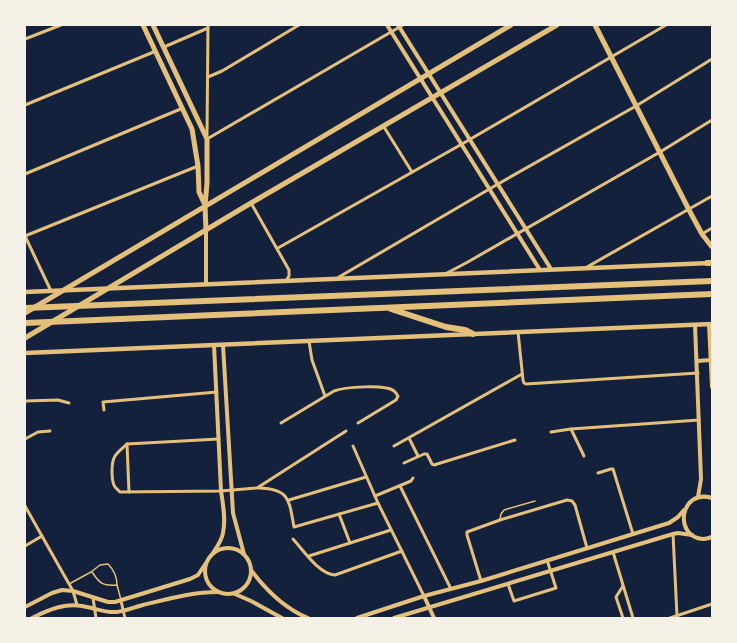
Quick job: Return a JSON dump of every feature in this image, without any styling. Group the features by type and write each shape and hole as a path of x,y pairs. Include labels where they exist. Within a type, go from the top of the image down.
{"highway":[{"path":"25,308 712,281"},
{"path":"25,324 712,294"},
{"path":"388,308 446,327 465,330 473,334"}],"main road":[{"path":"143,25 192,129 196,147 199,192 205,206"},
{"path":"153,25 207,139 207,183 205,206 206,230"},
{"path":"25,313 511,25"},
{"path":"25,338 251,203 557,25"},
{"path":"595,25 689,210 702,234 712,247"},
{"path":"25,292 710,263"},
{"path":"25,353 710,324"}],"street":[{"path":"25,40 61,25"},
{"path":"208,77 222,71 299,25"},
{"path":"387,25 540,270"},
{"path":"278,248 470,140 666,25"},
{"path":"207,139 400,26 428,74 551,269"},
{"path":"164,47 208,27 207,139"},
{"path":"25,105 156,51"},
{"path":"338,278 498,184 636,106 712,59"},
{"path":"25,174 183,108"},
{"path":"445,274 660,152 712,120"},
{"path":"384,127 412,172"},
{"path":"50,291 25,236 198,166"},
{"path":"586,268 712,196"},
{"path":"251,203 290,270 286,281"},
{"path":"702,234 712,228"},
{"path":"206,230 206,284"},
{"path":"710,324 712,387"},
{"path":"695,325 701,479 698,497"},
{"path":"518,332 522,374 524,383 526,384 698,373"},
{"path":"309,341 312,360 325,396"},
{"path":"25,606 57,591 73,590 108,602 122,601 198,575 220,542 223,533 224,515 221,491 214,345"},
{"path":"224,345 231,490 235,519 244,554 249,561 251,570 247,585 235,594"},
{"path":"697,361 711,360"},
{"path":"394,446 522,374"},
{"path":"281,422 341,388 364,387 389,389 395,391 398,396 396,400 358,423"},
{"path":"104,410 103,402 217,392"},
{"path":"25,401 58,400 69,403"},
{"path":"551,432 571,429 699,420"},
{"path":"571,429 584,456"},
{"path":"25,439 38,432 50,431"},
{"path":"257,488 346,431"},
{"path":"409,438 418,456"},
{"path":"219,439 127,444 114,457 113,479 116,488 120,492 221,491 271,488 277,490 289,500 294,526 378,503"},
{"path":"404,463 418,456 427,454 434,465 515,440"},
{"path":"127,444 129,492"},
{"path":"353,446 378,503 434,618"},
{"path":"598,474 611,468 613,469 633,534"},
{"path":"289,500 366,477"},
{"path":"375,496 411,481 413,478"},
{"path":"400,486 451,589"},
{"path":"357,618 424,596 480,581 669,523 678,517 690,502 698,497 706,496 712,498"},
{"path":"480,581 467,532 500,520 568,500 575,505 587,548"},
{"path":"25,506 68,584 73,590 77,605"},
{"path":"684,510 683,519 686,528 692,535"},
{"path":"339,514 350,543"},
{"path":"309,556 391,530"},
{"path":"394,618 673,534 678,533 692,535 702,539 712,537"},
{"path":"673,534 677,616"},
{"path":"25,546 42,536"},
{"path":"293,539 321,570 328,575 335,575 402,551"},
{"path":"213,553 220,549 228,548 237,550 244,554"},
{"path":"613,552 633,618"},
{"path":"508,584 514,601 556,588 547,560"},
{"path":"206,562 205,576 212,588 218,592"},
{"path":"251,570 262,585 278,599 297,613 308,618"},
{"path":"623,586 616,597 623,618"},
{"path":"32,618 64,605 77,605 104,612 124,610 197,592 218,592 235,594 282,618"},
{"path":"94,598 96,618"},
{"path":"122,601 125,618"},
{"path":"670,618 712,604"}],"lane":[{"path":"500,520 502,512 535,501"},
{"path":"68,584 91,572 100,565 108,564 113,569 117,579 117,585 122,601"},
{"path":"91,572 97,580 107,586 117,585"}]}
